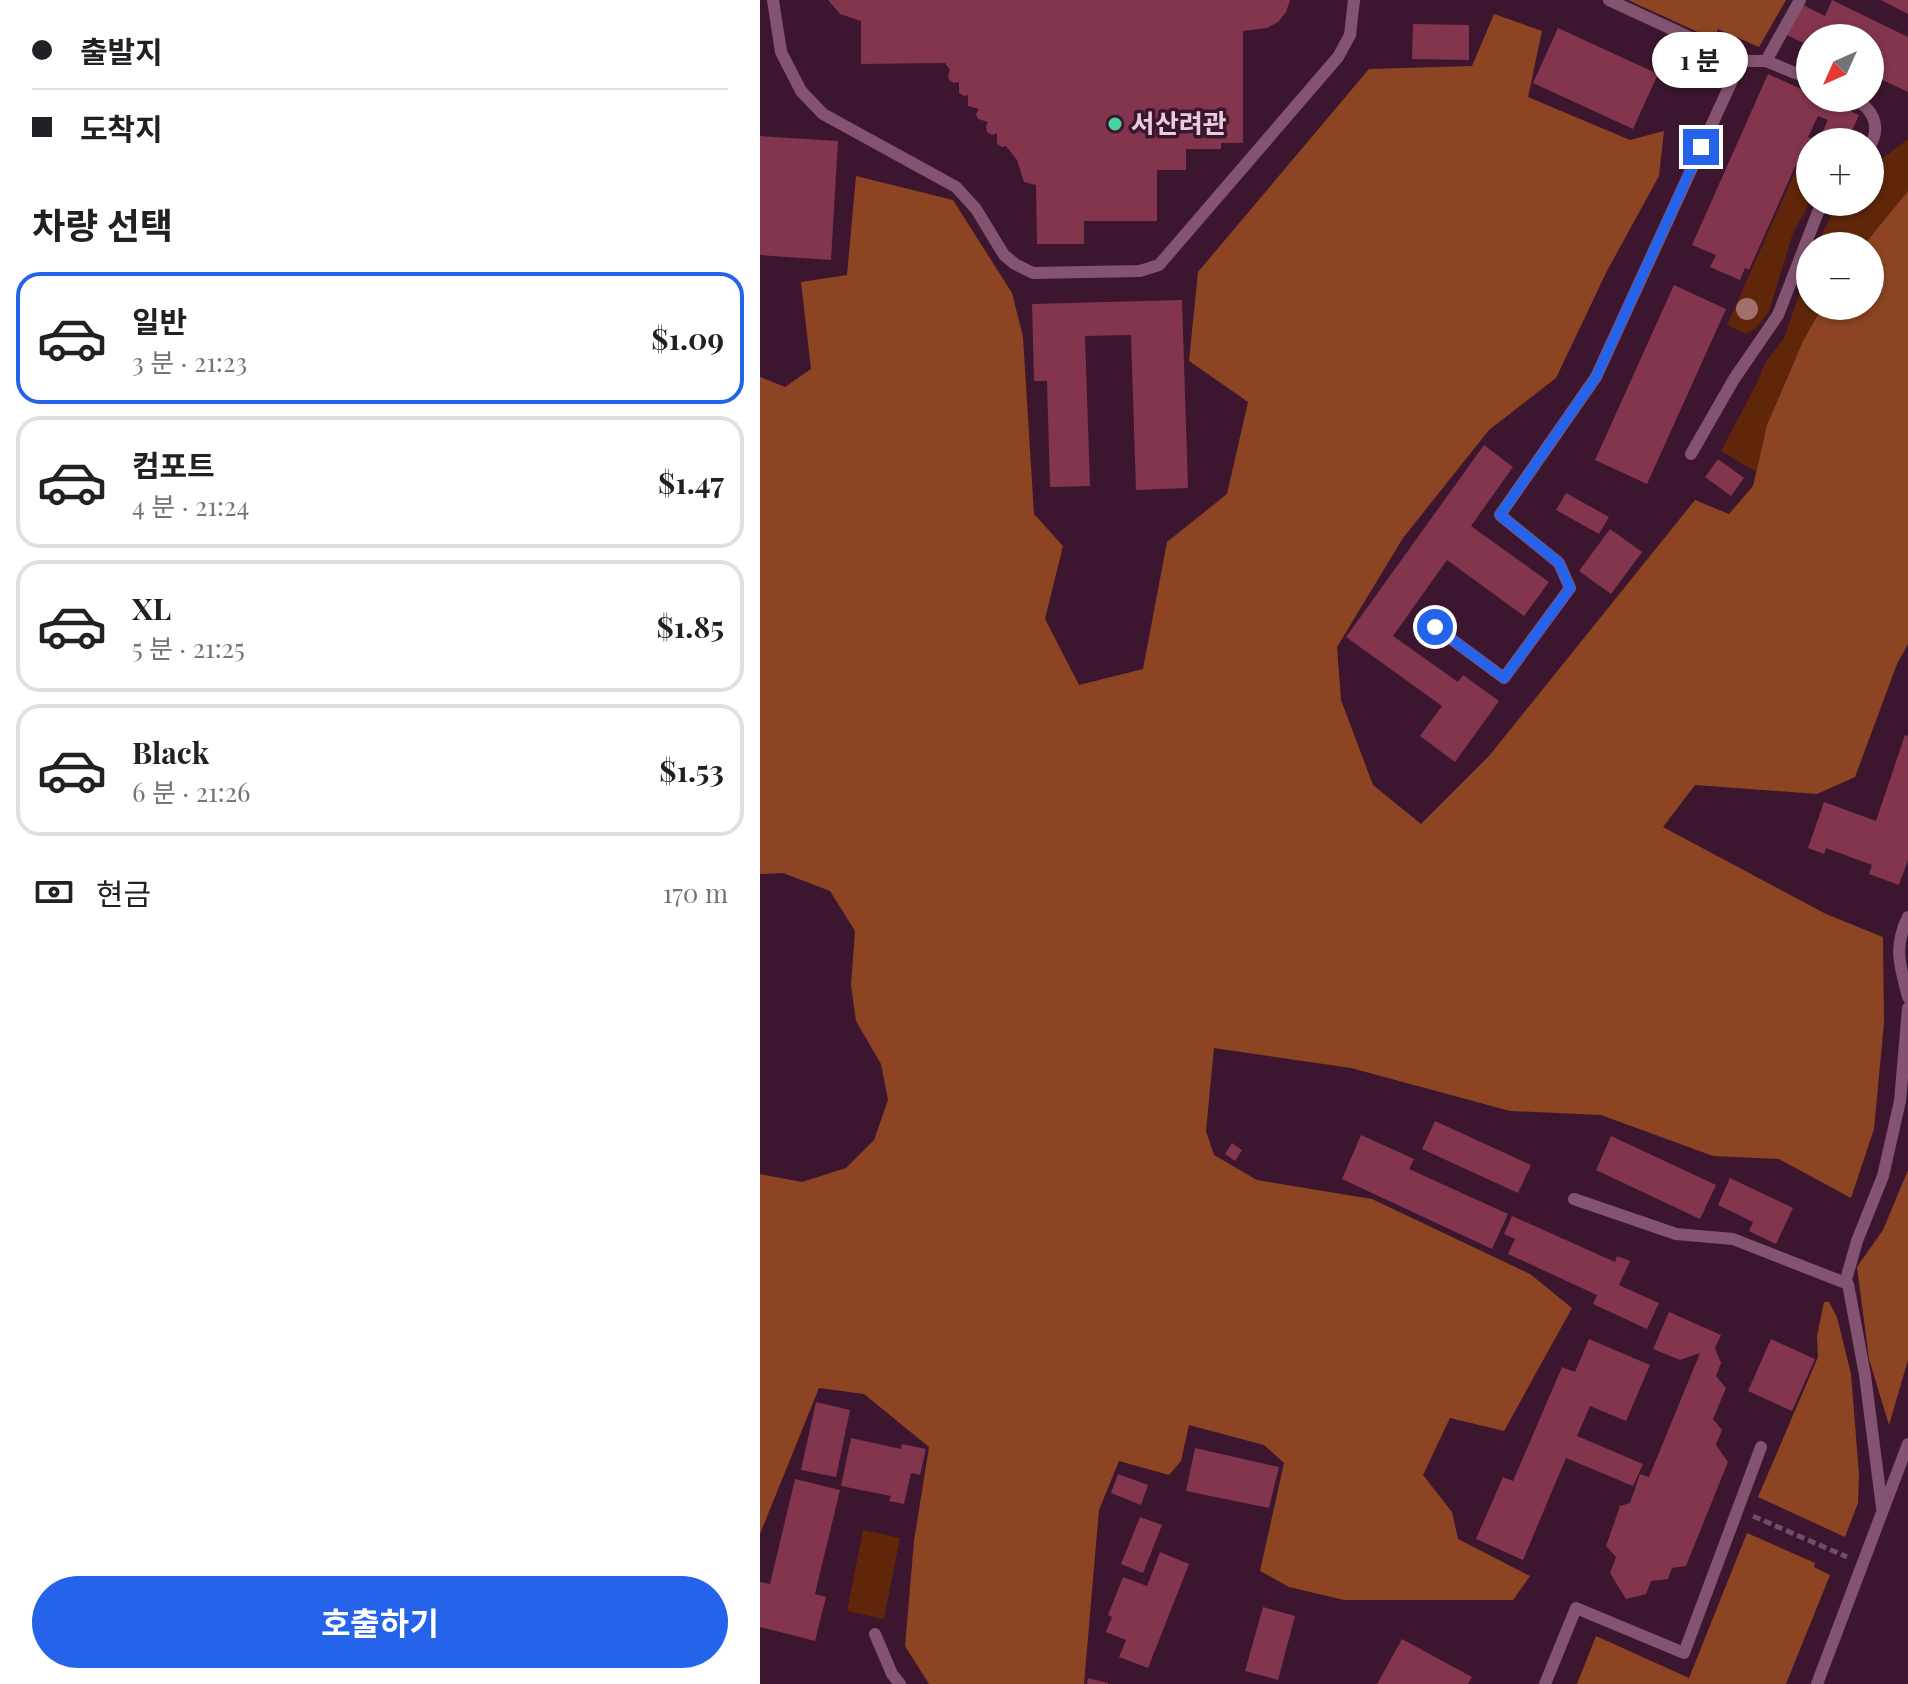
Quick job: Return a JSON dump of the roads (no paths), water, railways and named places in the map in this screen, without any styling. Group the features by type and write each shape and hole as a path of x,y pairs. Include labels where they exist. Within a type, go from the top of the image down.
{"lane":[{"path":"773,0 781,52 801,91 823,114 956,187 976,209 1004,255 1033,273 1140,271 1159,265 1338,57 1350,35 1354,0"},
{"path":"1609,0 1741,61 1766,61 1796,73"},
{"path":"1766,61 1800,0"},
{"path":"1435,627 1504,678 1570,588 1559,563 1500,515 1596,377 1741,61"},
{"path":"1691,454 1734,379 1778,315 1817,216"},
{"path":"1908,917 1902,929 1897,958 1908,997"},
{"path":"1845,1283 1857,1241 1883,1176 1900,1101 1908,1008"},
{"path":"1574,1199 1676,1234 1733,1239 1848,1284 1865,1375 1882,1508"},
{"path":"1817,1684 1908,1444"},
{"path":"1545,1684 1576,1608 1684,1653 1761,1447"},
{"path":"875,1634 892,1674 900,1684"}],"place":[{"name":"서산려관","path":"1115,124"}]}
